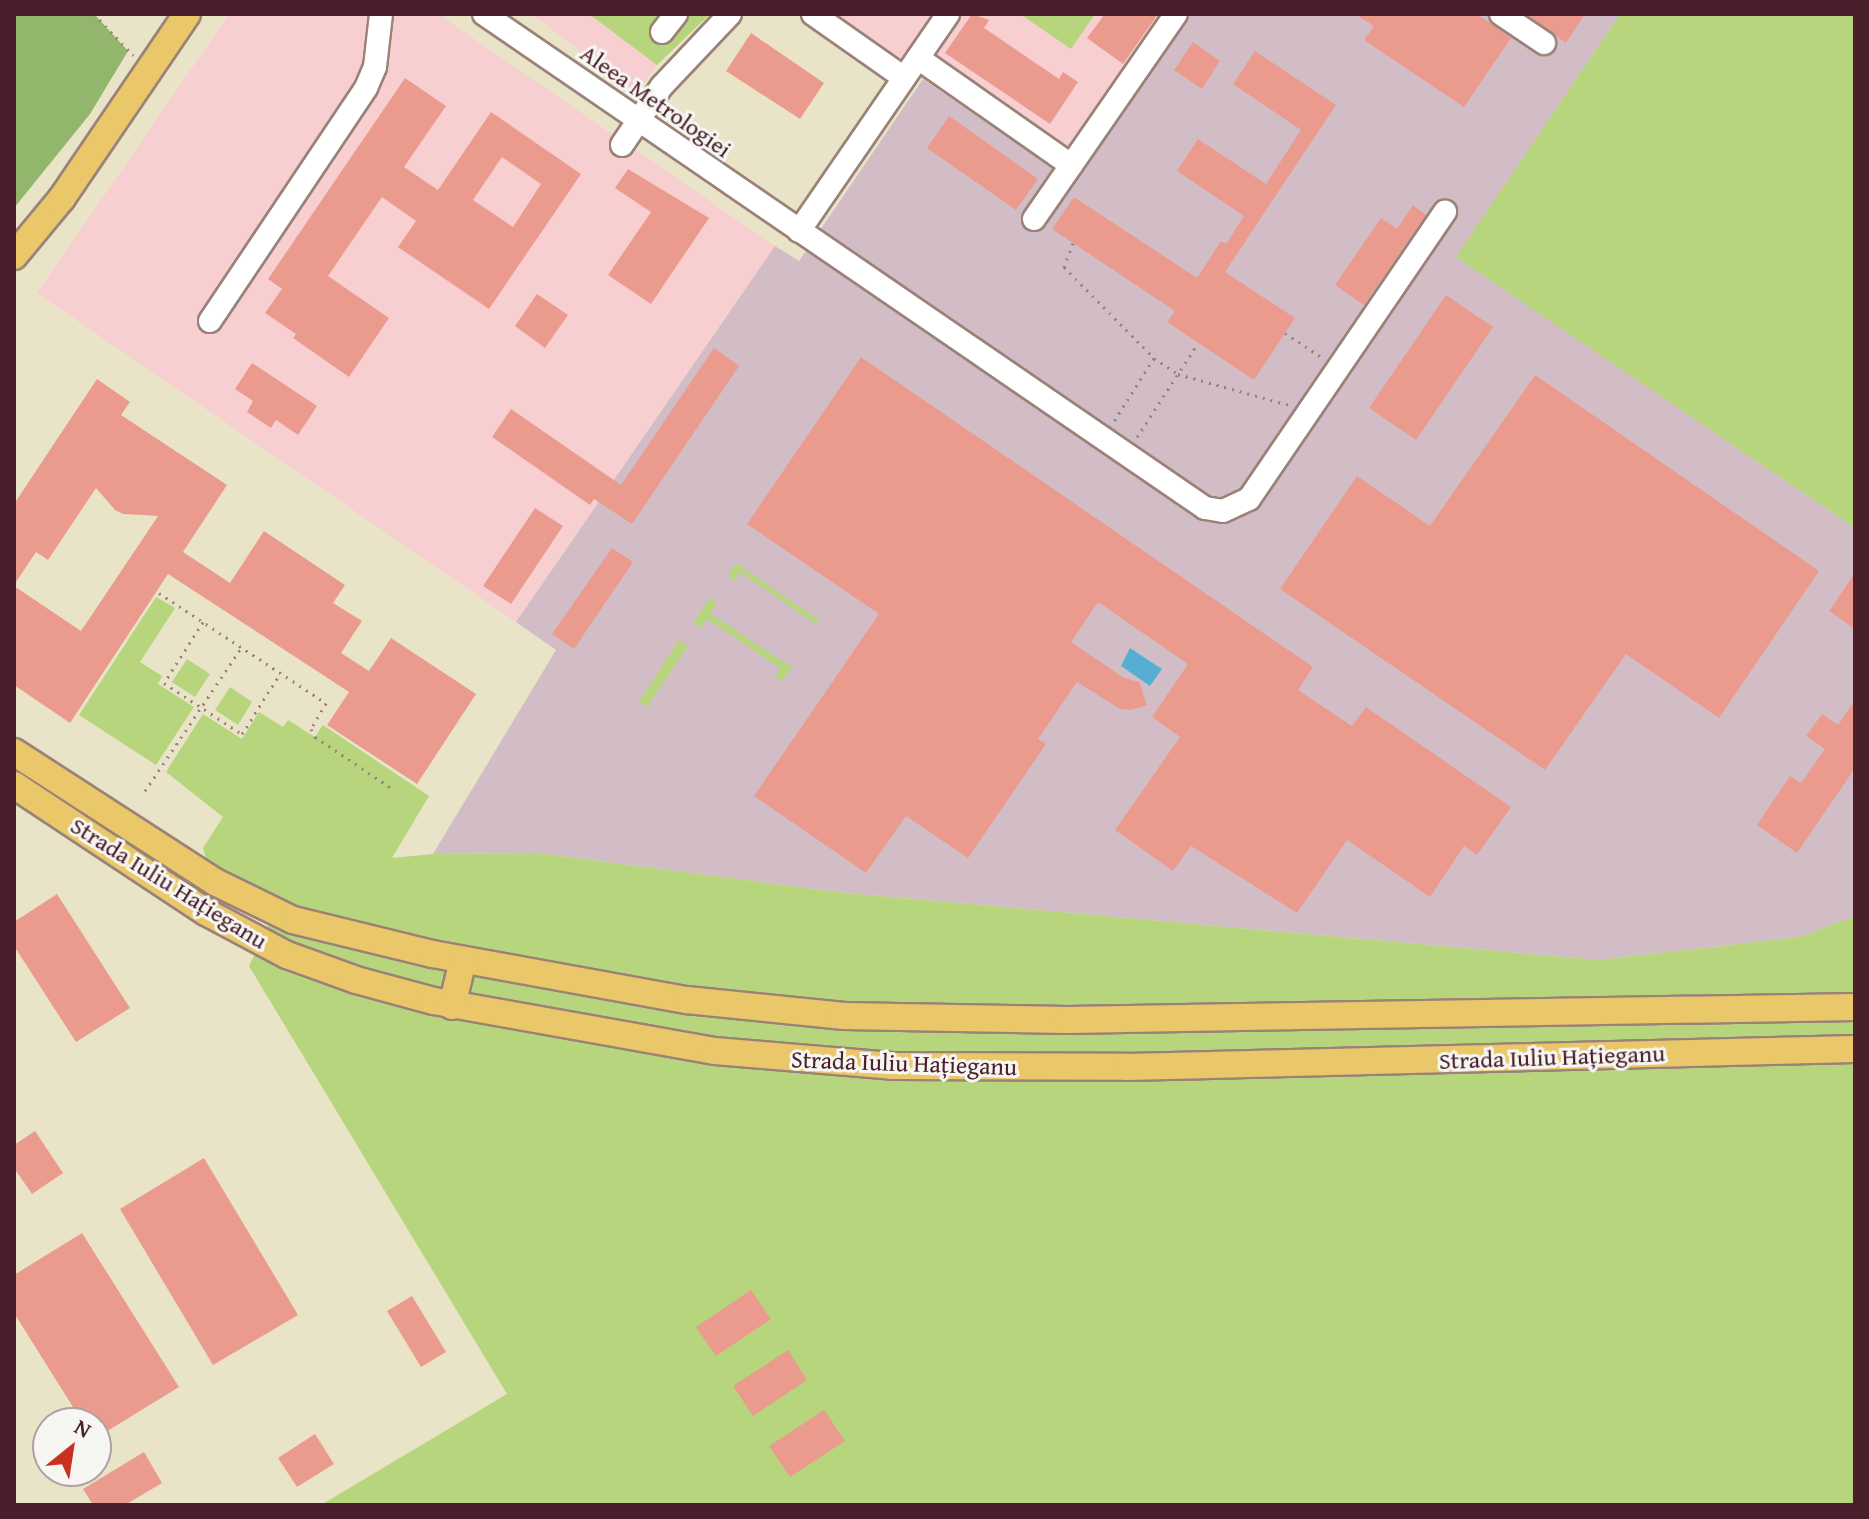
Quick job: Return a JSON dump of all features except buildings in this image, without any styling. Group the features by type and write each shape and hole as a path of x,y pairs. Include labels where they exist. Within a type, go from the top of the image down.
{"main road":[{"path":"14,256 62,198 149,71 180,17"},
{"name":"Strada Iuliu Hațieganu","path":"14,752 255,905 306,925 463,960 687,1000 832,1015 1097,1020 1855,1007"},
{"name":"Strada Iuliu Hațieganu","path":"14,785 172,891 246,935 356,980 452,1006 715,1051 837,1063 1127,1067 1855,1049"},
{"path":"452,1006 463,960"},
{"path":"1501,1014 1502,1058"}],"street":[{"path":"210,321 366,88 375,67 381,14"},
{"name":"Aleea Metrologiei","path":"484,14 1205,508 1223,511 1249,499 1445,212"},
{"path":"662,32 676,14"},
{"path":"622,145 662,86 730,14"},
{"path":"813,14 904,78"},
{"path":"799,231 948,14"},
{"path":"1034,219 1176,14"},
{"path":"1501,14 1544,43"},
{"path":"918,58 1071,165"}],"path":[{"path":"94,14 149,71"},
{"path":"1073,243 1064,267 1154,358 1178,374 1309,411"},
{"path":"1285,333 1337,368"},
{"path":"1126,454 1198,343"},
{"path":"1103,438 1154,358"},
{"path":"159,593 326,703 311,729 315,737 390,787"},
{"path":"203,622 164,683 242,734 281,673"},
{"path":"145,791 241,647"}],"shaded area":[{"path":"229,14 438,14 775,246 516,622 37,293"},
{"path":"531,14 710,14 657,65 637,93"},
{"path":"833,14 1167,14 1070,155 903,60"},
{"path":"1191,14 1620,14 1457,257 1855,528 1855,916 1800,937 1598,960 836,892 537,853 433,854 556,650 516,622 775,246 799,261 923,79 1075,183"}],"green space":[{"path":"14,14 94,14 128,51 90,114 14,208"},
{"path":"589,14 710,14 657,65"},
{"path":"1020,14 1095,14 1071,49"},
{"path":"1620,14 1855,14 1855,528 1456,257"},
{"path":"736,563 819,620 816,624 740,572 734,581 728,576"},
{"path":"156,597 175,608 140,662 162,676 158,684 194,707 156,765 79,715"},
{"path":"710,598 716,603 710,613 785,663 793,665 781,682 775,677 780,668 707,619 700,628 693,623"},
{"path":"679,640 688,646 647,707 639,702"},
{"path":"187,659 210,674 195,697 172,682"},
{"path":"230,687 252,702 238,725 215,710"},
{"path":"259,712 283,727 288,720 315,737 323,725 429,796 392,858 433,854 537,853 836,892 1598,960 1800,937 1855,916 1855,1505 321,1505 507,1394 249,966 280,901 206,859 203,848 223,817 166,772 203,714 242,739"}],"water":[{"path":"1130,648 1162,669 1150,686 1121,666"}]}
